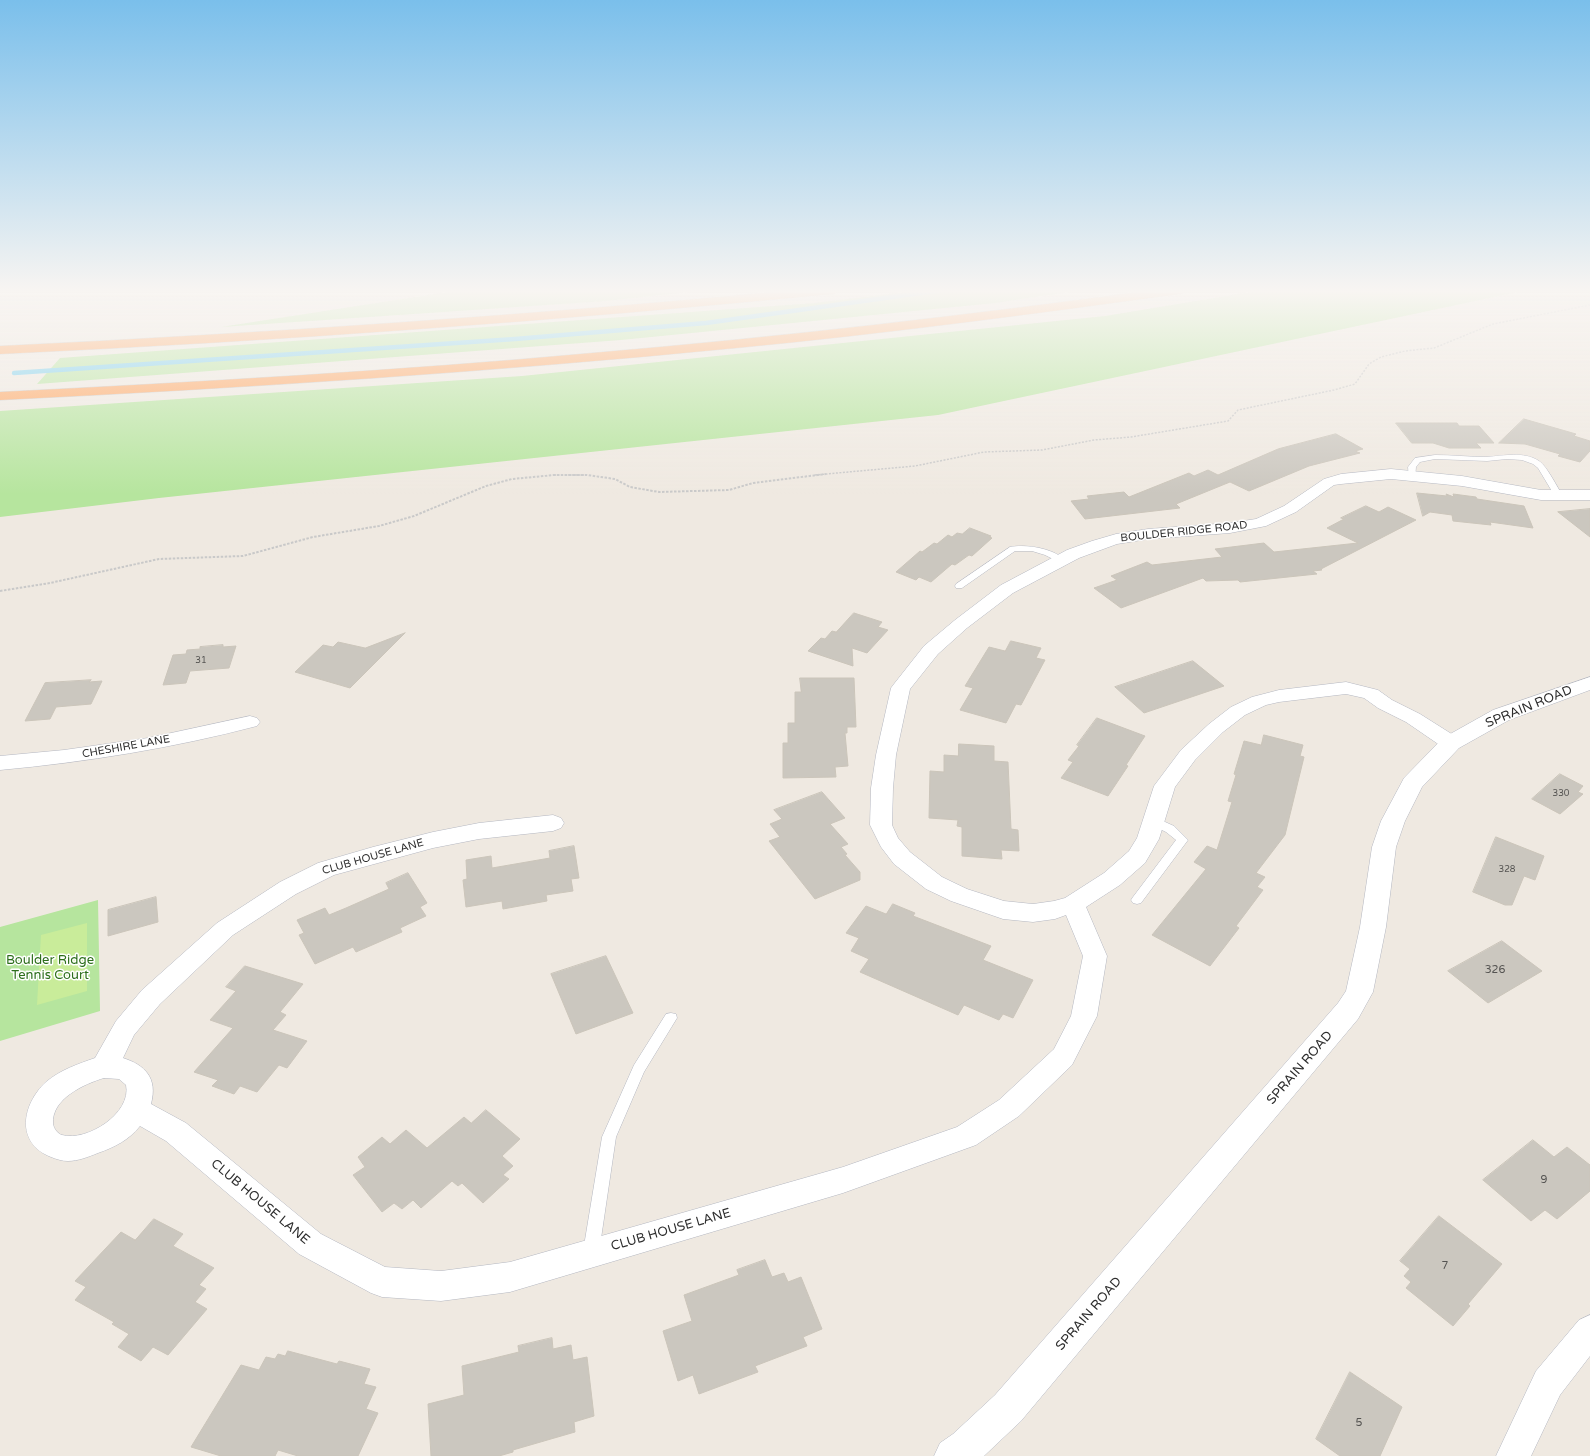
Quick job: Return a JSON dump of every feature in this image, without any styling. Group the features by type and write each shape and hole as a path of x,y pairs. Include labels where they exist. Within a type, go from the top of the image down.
{"highway":[{"path":"0,396 298,379 568,358"}],"street":[{"name":"BOULDER RIDGE ROAD","path":"1451,743 1413,718 1385,704 1370,704 1318,692 1279,696 1259,701 1238,711 1216,728 1188,755 1165,786 1148,839 1137,857 1112,879 1073,904 1055,910 1033,913 1003,910 959,895 934,883 902,858 889,842 881,824 882,788 886,755 901,688 931,650 961,624 1007,589 1061,560 1098,544 1116,539 1148,534 1230,528 1260,523 1290,509 1329,482 1341,479 1391,474 1462,481 1541,495 1590,495"},
{"name":"SPRAIN ROAD","path":"953,1456 966,1447 1008,1408 1348,1011 1358,992 1373,927 1384,847 1393,821 1412,783 1451,743 1501,715 1590,683"},
{"name":"CHESHIRE LANE","path":"0,763 64,757 148,744 250,722"},
{"name":"CLUB HOUSE LANE","path":"104,1067 125,1028 151,997 225,929 288,888 326,869 396,849 479,831 553,823"},
{"name":"CLUB HOUSE LANE","path":"136,1109 176,1132 310,1244 382,1282 441,1286 510,1278 843,1180 966,1136 1009,1108 1063,1057 1084,1016 1096,956 1073,904"},
{"path":"104,1067 128,1071 136,1078 140,1086 136,1109 126,1122 111,1135 94,1144 75,1148 59,1147 47,1141 40,1131 39,1118 44,1104 55,1091 70,1080 87,1071 104,1067"},
{"path":"1513,1456 1548,1383 1590,1331"}],"lane":[{"path":"1412,476 1412,467 1418,460 1435,457 1487,459 1507,457 1522,458 1536,462 1541,467 1559,496"},
{"path":"959,586 1013,549 1032,549 1048,553 1061,560"},
{"path":"1137,900 1182,840 1170,829 1154,821"},
{"path":"591,1254 610,1137 640,1069 671,1018"}],"path":[{"path":"0,591 50,583 159,559 243,556 313,538 386,524 414,516 486,486 512,479 587,474 615,478 630,487 660,492 728,490 753,483 805,476 915,466 984,452 1042,450 1094,440 1131,436 1228,421 1238,410 1355,384 1369,364 1379,358"}],"green space":[{"path":"61,358 383,358 37,384"},
{"path":"697,358 1207,358 938,415 159,498 0,517 0,411 522,376"},
{"name":"Boulder Ridge Tennis Court","path":"98,900 100,1011 0,1041 0,927"},
{"path":"87,923 87,991 37,1005 41,935"}],"building":[{"path":"1524,419 1576,434 1574,436 1590,441 1590,451 1580,462 1558,456 1560,454 1525,444 1499,443"},
{"path":"1396,423 1457,423 1459,426 1479,426 1494,443 1476,443 1481,448 1449,448 1433,443 1412,443"},
{"path":"1336,434 1363,449 1355,451 1360,453 1309,466 1249,491 1230,482 1176,504 1180,508 1085,519 1071,501 1089,499 1087,496 1124,492 1129,497 1189,473 1194,476 1208,470 1218,475 1278,449"},
{"path":"1417,493 1447,496 1446,494 1454,497 1453,494 1524,506 1533,528 1490,522 1491,525 1453,521 1452,515 1430,512 1423,516"},
{"path":"1366,506 1379,512 1388,507 1416,520 1321,569 1322,570 1313,571 1317,574 1240,582 1238,580 1206,581 1203,578 1121,608 1094,588 1117,580 1111,576 1147,562 1152,565 1222,557 1215,549 1264,543 1274,552 1358,543 1327,528 1344,519 1341,518"},
{"path":"1590,509 1590,537 1558,512"},
{"path":"970,528 991,536 989,537 992,538 972,556 969,555 955,565 952,564 931,582 919,577 916,580 896,572 920,551 922,552 934,543 937,544 948,535 952,537 957,533 962,534"},
{"path":"854,613 882,622 878,627 888,630 867,653 852,648 853,666 808,651 821,638 825,639 832,631 836,632"},
{"path":"405,633 350,688 295,672 323,645 333,647 338,642 365,648"},
{"path":"1011,641 1041,648 1036,658 1045,660 1021,705 1016,704 1006,723 960,710 973,688 965,686 989,647 1005,651"},
{"path":"223,645 223,647 236,646 229,668 190,671 186,683 163,685 173,655 186,654 187,650 200,649 200,647"},
{"path":"1193,661 1224,686 1144,713 1115,687"},
{"path":"800,678 854,678 856,727 847,727 847,733 845,733 848,766 835,767 836,777 783,778 783,743 788,743 788,723 795,723 795,692 801,692"},
{"path":"91,680 89,682 102,681 91,704 56,707 50,719 25,721 45,683"},
{"path":"1097,718 1145,736 1126,765 1128,766 1108,796 1061,778 1073,762 1068,760 1079,746 1077,745"},
{"path":"1264,735 1303,745 1300,756 1304,757 1285,835 1256,873 1265,877 1257,887 1263,890 1236,926 1239,928 1210,966 1152,935 1206,869 1194,862 1207,846 1217,850 1232,802 1228,801 1244,741 1261,745"},
{"path":"959,744 994,746 994,761 1008,762 1011,829 1018,830 1019,851 1001,850 1002,859 962,856 962,827 957,826 958,820 929,818 930,771 944,772 944,755 958,756"},
{"path":"1560,774 1583,786 1578,792 1583,794 1560,814 1532,799"},
{"path":"822,792 845,818 830,824 848,844 841,847 847,854 845,855 860,872 860,880 815,899 769,841 780,837 770,824 782,819 774,810"},
{"path":"1496,837 1544,856 1535,880 1524,876 1512,905 1505,905 1473,892"},
{"path":"574,846 579,878 571,879 573,891 546,895 547,901 503,909 502,901 466,907 463,880 467,879 466,860 491,856 492,868 550,858 549,851"},
{"path":"408,873 427,903 420,907 426,916 400,928 402,932 356,952 353,947 315,964 299,935 304,933 297,920 325,908 329,915 346,908 389,889 386,883"},
{"path":"156,897 158,922 108,936 108,910"},
{"path":"893,904 915,913 913,916 991,946 983,960 1033,980 1013,1018 1003,1014 999,1020 964,1005 958,1015 860,972 869,959 851,951 859,938 846,933 866,906 886,914"},
{"path":"1502,941 1542,971 1488,1003 1448,971"},
{"path":"606,956 633,1013 576,1034 551,974"},
{"path":"245,966 303,984 280,1012 286,1015 273,1030 307,1041 287,1068 279,1065 257,1092 240,1086 234,1094 212,1086 218,1080 194,1072 233,1028 210,1020 236,991 226,987"},
{"path":"486,1110 520,1139 502,1156 513,1166 503,1175 509,1179 483,1203 462,1183 458,1186 452,1181 421,1208 413,1200 402,1209 394,1203 382,1212 353,1175 365,1167 358,1157 382,1137 390,1144 406,1130 427,1148 464,1117 471,1123"},
{"path":"1533,1140 1554,1157 1567,1147 1590,1165 1590,1191 1557,1219 1545,1210 1531,1221 1483,1180"},
{"path":"1439,1216 1502,1264 1468,1304 1470,1306 1453,1326 1406,1288 1411,1282 1404,1276 1410,1269 1400,1261"},
{"path":"154,1219 183,1234 173,1246 214,1268 199,1285 206,1289 195,1302 207,1309 168,1355 153,1347 141,1361 118,1347 129,1334 112,1324 114,1322 75,1300 86,1287 75,1281 121,1232 135,1240"},
{"path":"765,1260 772,1277 784,1273 788,1282 801,1277 822,1329 803,1337 807,1346 755,1366 758,1372 699,1394 693,1375 678,1381 663,1331 692,1321 684,1295 739,1275 737,1270"},
{"path":"552,1338 553,1349 571,1345 573,1360 587,1357 594,1416 574,1422 575,1432 513,1450 513,1452 499,1456 431,1456 428,1404 464,1395 462,1366 519,1352 518,1346"},
{"path":"288,1351 337,1364 339,1361 370,1369 364,1384 376,1387 366,1409 378,1413 358,1456 298,1456 278,1450 275,1456 221,1456 191,1447 241,1365 259,1370 266,1357 275,1359 278,1354 285,1356"},
{"path":"1350,1372 1402,1407 1380,1456 1340,1456 1316,1439"}],"waterway":[{"path":"14,373 236,358"}]}
